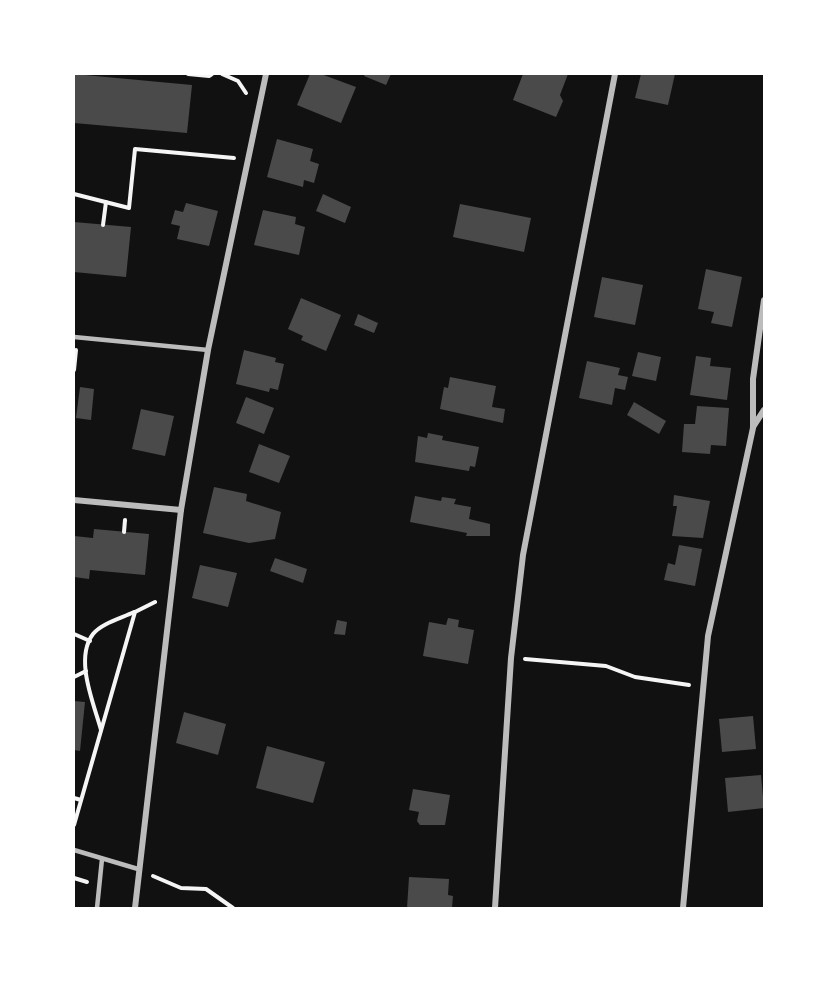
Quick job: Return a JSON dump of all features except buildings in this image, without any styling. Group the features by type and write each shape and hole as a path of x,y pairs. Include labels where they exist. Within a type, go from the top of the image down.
{"street":[{"path":"135,909 181,510 208,350 266,74"},
{"path":"495,909 511,658 523,555 615,74"},
{"path":"683,909 702,685 723,561 753,428 753,379 765,300"},
{"path":"753,428 765,410"},
{"path":"74,500 181,510"}],"lane":[{"path":"74,337 208,350"},
{"path":"74,850 138,869"},
{"path":"97,909 102,859"}],"path":[{"path":"188,74 209,76 212,74"},
{"path":"222,74 238,81 247,98"},
{"path":"233,168 237,147"},
{"path":"74,194 129,208 135,148 235,158"},
{"path":"103,225 106,202"},
{"path":"74,370 75,348 87,349"},
{"path":"101,732 86,671 90,641 99,629 157,601 158,591"},
{"path":"74,825 135,612"},
{"path":"74,634 90,641"},
{"path":"511,658 606,666 635,677 702,685"},
{"path":"74,677 86,671"},
{"path":"74,798 81,800"},
{"path":"138,869 181,888 206,889 233,909"}]}
